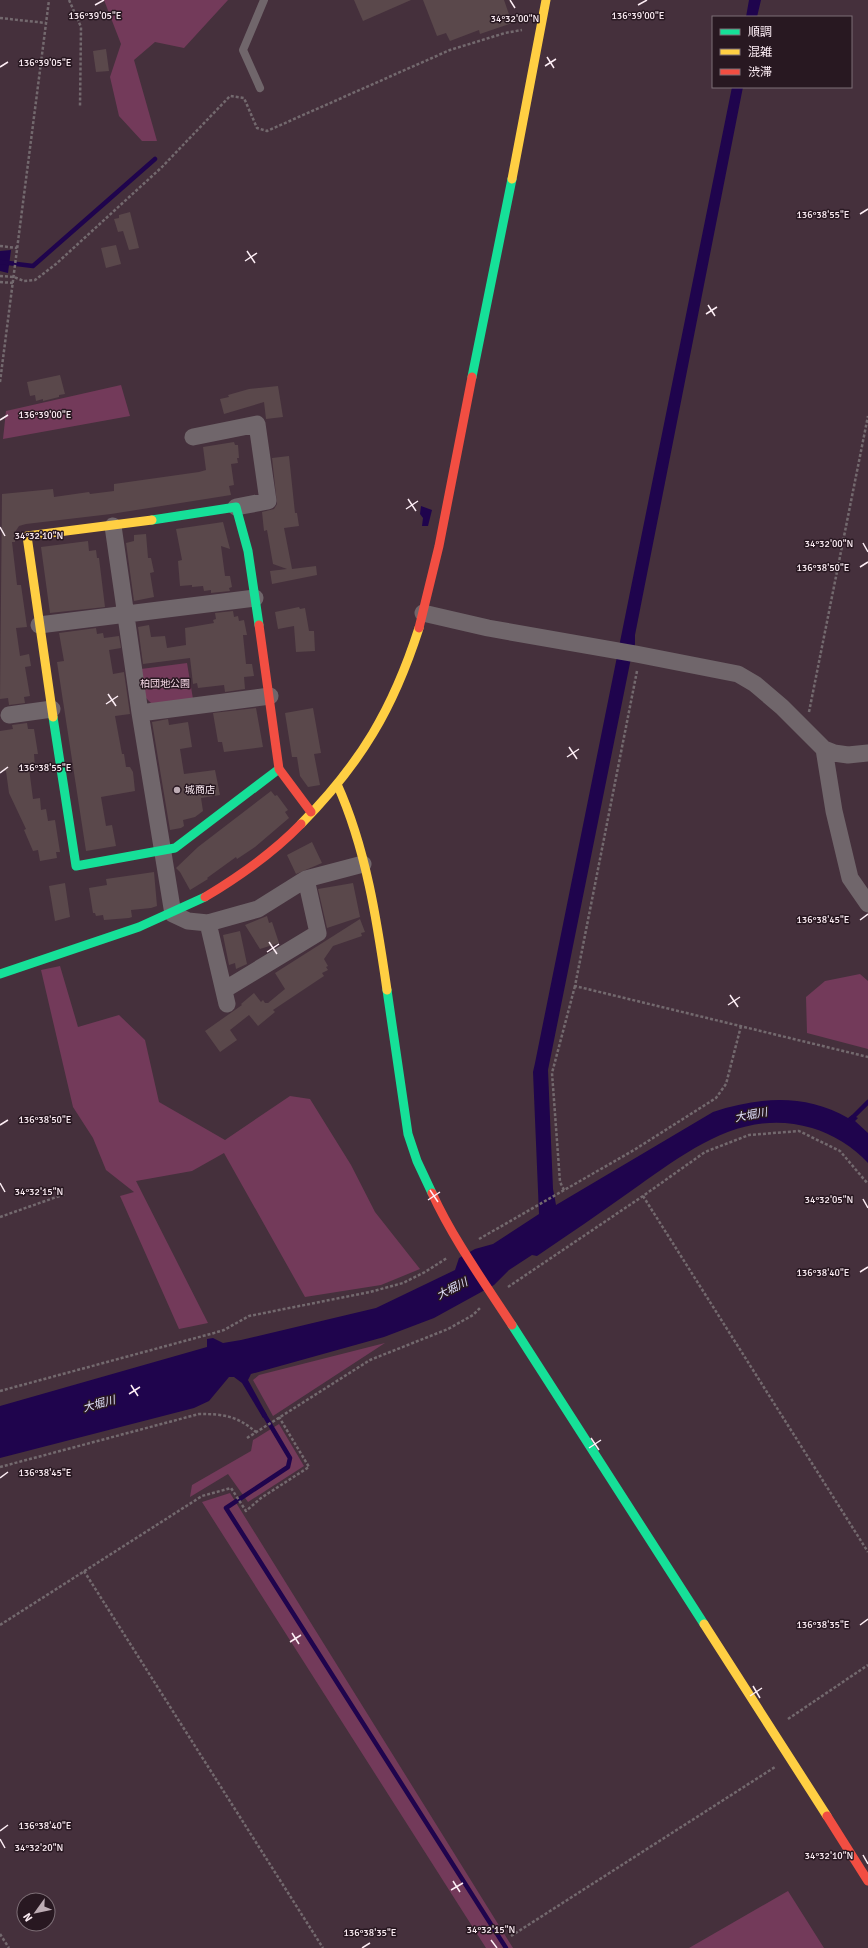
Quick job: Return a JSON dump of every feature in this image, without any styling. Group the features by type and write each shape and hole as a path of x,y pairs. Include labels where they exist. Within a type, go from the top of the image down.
{"street":[{"path":"0,974 173,914 215,892 272,851 311,812 337,784 365,747 380,722 408,658 423,613 488,300 546,0"},
{"path":"193,437 257,424 268,501 113,526 27,536 39,626 76,866 176,848 279,769"},
{"path":"236,507 248,551 270,696 279,769 311,812"},
{"path":"113,526 140,712 173,914"},
{"path":"39,626 255,598"},
{"path":"423,613 488,628 638,654 738,674 755,684 806,729 824,749 834,753 848,755 868,753"},
{"path":"140,712 270,696"},
{"path":"9,714 52,709"},
{"path":"824,749 834,811 850,878 866,896"},
{"path":"337,784 346,803 363,864 380,938 408,1134 417,1161 438,1207 464,1251 790,1757 868,1881"},
{"path":"173,914 188,921 208,923 258,909 306,879 363,864"},
{"path":"208,923 226,997 318,933 306,879"}],"lane":[{"path":"260,88 243,50 264,0"}],"path":[{"path":"0,382 49,0"},
{"path":"69,0 81,28 80,107"},
{"path":"0,18 46,23"},
{"path":"0,276 14,277 24,281 36,280 56,264 162,166 230,96 244,98 258,128 267,131 450,50 505,33 540,27"},
{"path":"0,246 17,248"},
{"path":"0,282 13,283"},
{"path":"806,729 868,416"},
{"path":"564,1190 560,1182 552,1073 575,986 638,654"},
{"path":"575,986 868,1057"},
{"path":"0,1391 224,1330 249,1316 370,1292 402,1283 425,1272 464,1251 537,1204 634,1150 716,1098 726,1084 741,1026"},
{"path":"247,1438 370,1360 448,1329 473,1315 492,1294 643,1196 705,1152 749,1135 799,1131 840,1151 868,1184"},
{"path":"0,1217 65,1194"},
{"path":"643,1196 868,1552"},
{"path":"0,1467 199,1414 222,1414 243,1421 256,1432"},
{"path":"0,1625 202,1496 231,1488 246,1511 261,1498 309,1467 279,1417"},
{"path":"84,1571 323,1948"},
{"path":"772,1729 868,1665"},
{"path":"511,1936 790,1757"},
{"path":"0,1934 9,1948"}],"green space":[{"path":"104,0 228,0 184,48 155,42 134,60 157,141 142,141 119,116 110,77 121,44"},
{"path":"121,385 130,416 3,439 6,411"},
{"name":"柏団地公園","path":"187,663 193,699 153,705 145,697 141,669"},
{"path":"60,966 78,1027 119,1015 145,1040 159,1102 225,1140 290,1096 310,1099 351,1165 375,1212 420,1269 381,1285 305,1297 224,1153 192,1171 136,1181 208,1323 179,1329 120,1196 134,1192 106,1170 93,1138 73,1107 41,970"},
{"path":"860,974 868,981 868,1049 807,1033 806,997 825,981"},
{"path":"385,1343 273,1416 253,1380 259,1375"},
{"path":"279,1424 304,1466 248,1502 228,1474 190,1497 192,1485 251,1451 253,1440"},
{"path":"230,1493 513,1948 486,1948 202,1502"},
{"path":"788,1891 824,1948 689,1948"}],"water":[{"path":"749,0 761,0 757,16 746,16"},
{"name":"大堀川","path":"732,88 743,88 635,635 635,644 548,1070 553,1189 556,1205 713,1112 747,1103 764,1101 798,1101 815,1104 848,1118 852,1115 858,1118 855,1121 868,1133 868,1163 842,1142 812,1128 786,1123 762,1124 738,1129 716,1137 672,1162 537,1256 532,1255 509,1270 494,1285 434,1318 384,1337 251,1374 248,1380 267,1415 263,1418 242,1383 234,1377 229,1377 209,1401 194,1408 0,1458 0,1406 207,1347 207,1339 213,1338 223,1343 241,1340 376,1308 455,1270 459,1258 475,1249 493,1244 539,1214 533,1072"},
{"path":"11,250 8,273 0,271 0,251"},
{"path":"421,506 432,510 428,526 422,526 423,518 420,514"}],"building":[{"path":"354,0 411,0 363,21"},
{"path":"423,0 504,0 512,23 480,34 479,30 450,41 446,33 437,36"},
{"path":"106,49 109,71 96,72 93,51"},
{"path":"130,212 139,248 129,250 123,231 118,232 114,219 119,218 119,215"},
{"path":"116,245 121,264 106,268 101,248"},
{"path":"60,375 65,394 43,401 43,399 36,401 35,395 30,396 27,382"},
{"path":"278,386 283,417 266,419 264,402 224,414 220,399 249,389"},
{"path":"234,442 235,445 238,445 239,458 237,458 238,463 231,464 234,485 229,486 231,495 111,514 19,526 15,532 15,542 12,542 17,585 21,585 27,627 16,628 20,656 29,654 31,666 25,667 30,696 24,697 25,703 9,705 8,698 0,699 2,494 53,489 54,497 89,492 90,494 114,491 114,484 199,472 206,470 203,447"},
{"path":"289,456 295,513 297,513 299,526 284,528 292,569 316,566 317,575 272,584 270,571 287,569 273,564 267,530 264,531 262,512 274,509 277,504 272,458"},
{"path":"223,522 230,549 221,546 225,576 230,576 232,587 229,588 230,591 211,593 211,590 204,591 203,586 180,586 178,561 182,560 176,529"},
{"path":"146,534 148,558 151,558 154,572 150,573 154,597 134,601 126,543 134,541 134,535"},
{"path":"88,541 89,551 96,550 97,558 99,558 105,607 50,613 41,547"},
{"path":"299,607 300,609 305,608 309,631 314,631 315,651 296,652 294,626 278,629 275,612"},
{"path":"233,611 234,617 238,616 239,621 244,620 247,635 243,635 246,664 252,664 254,676 244,677 245,689 225,692 224,685 198,688 197,683 193,684 190,658 143,664 138,627 149,625 151,637 165,636 167,648 186,645 185,628 214,623 213,620 216,619 215,613"},
{"path":"96,628 97,634 103,633 104,638 119,636 121,648 109,650 113,674 124,672 130,714 115,716 122,754 124,754 126,767 130,767 133,772 135,791 101,797 106,826 112,825 116,846 86,851 57,662 64,661 59,633"},
{"path":"256,708 263,747 224,752 222,742 218,742 213,713"},
{"path":"313,708 321,753 314,754 320,785 308,787 300,776 297,757 292,757 285,713"},
{"path":"168,719 169,725 188,722 192,747 180,749 184,774 215,770 220,795 201,798 203,811 195,817 183,820 184,826 181,828 170,830 152,722"},
{"path":"27,723 28,729 34,729 38,754 34,754 35,767 29,768 33,799 40,798 41,810 46,809 48,821 55,820 60,852 56,852 57,858 40,861 38,850 33,851 24,830 26,829 9,793 6,771 0,771 0,731 13,729 12,725"},
{"path":"271,791 275,796 277,795 288,810 285,812 289,818 255,847 237,859 236,857 207,878 208,879 190,890 180,872 176,868 198,847"},
{"path":"312,842 322,863 296,874 287,855"},
{"path":"154,872 157,906 131,910 132,917 129,918 104,920 103,915 96,916 95,913 93,913 89,888 107,885 106,879"},
{"path":"65,883 70,917 55,921 49,886"},
{"path":"353,883 360,917 327,928 318,889"},
{"path":"267,916 269,923 272,922 279,943 260,949 245,925"},
{"path":"360,919 365,932 361,933 362,936 333,946 324,959 328,966 326,967 328,970 322,973 324,976 273,1010 275,1012 258,1026 249,1015 230,1030 237,1040 220,1052 205,1031 242,1005 241,1004 254,993 261,1002 263,1000 265,1003 268,1003 285,989 275,973"},
{"path":"240,931 247,964 236,969 235,963 229,965 223,935"}],"waterway":[{"path":"0,262 33,266 155,159"},
{"path":"851,1119 868,1102"},
{"path":"262,1411 290,1458 288,1467 226,1508 506,1948"}],"traffic: fast":[{"path":"472,377 512,179"},
{"path":"152,520 236,507 248,551 259,625"},
{"path":"53,717 76,866 175,848 279,769"},
{"path":"0,974 139,927 205,897"},
{"path":"387,990 408,1134 417,1161 432,1193"},
{"path":"512,1325 704,1624"}],"traffic: slow":[{"path":"512,179 546,0"},
{"path":"53,717 27,536 152,520"},
{"path":"301,824 341,779 373,734 398,684 419,628"},
{"path":"337,784 356,833 363,859 379,938 387,990"},
{"path":"704,1624 827,1816"}],"traffic: jam":[{"path":"419,628 439,546 472,377"},
{"path":"259,625 279,769 311,812"},
{"path":"205,897 256,864 301,824"},
{"path":"432,1193 459,1244 512,1325"},
{"path":"827,1816 868,1881"}],"place":[{"name":"城商店","path":"177,790"}]}
